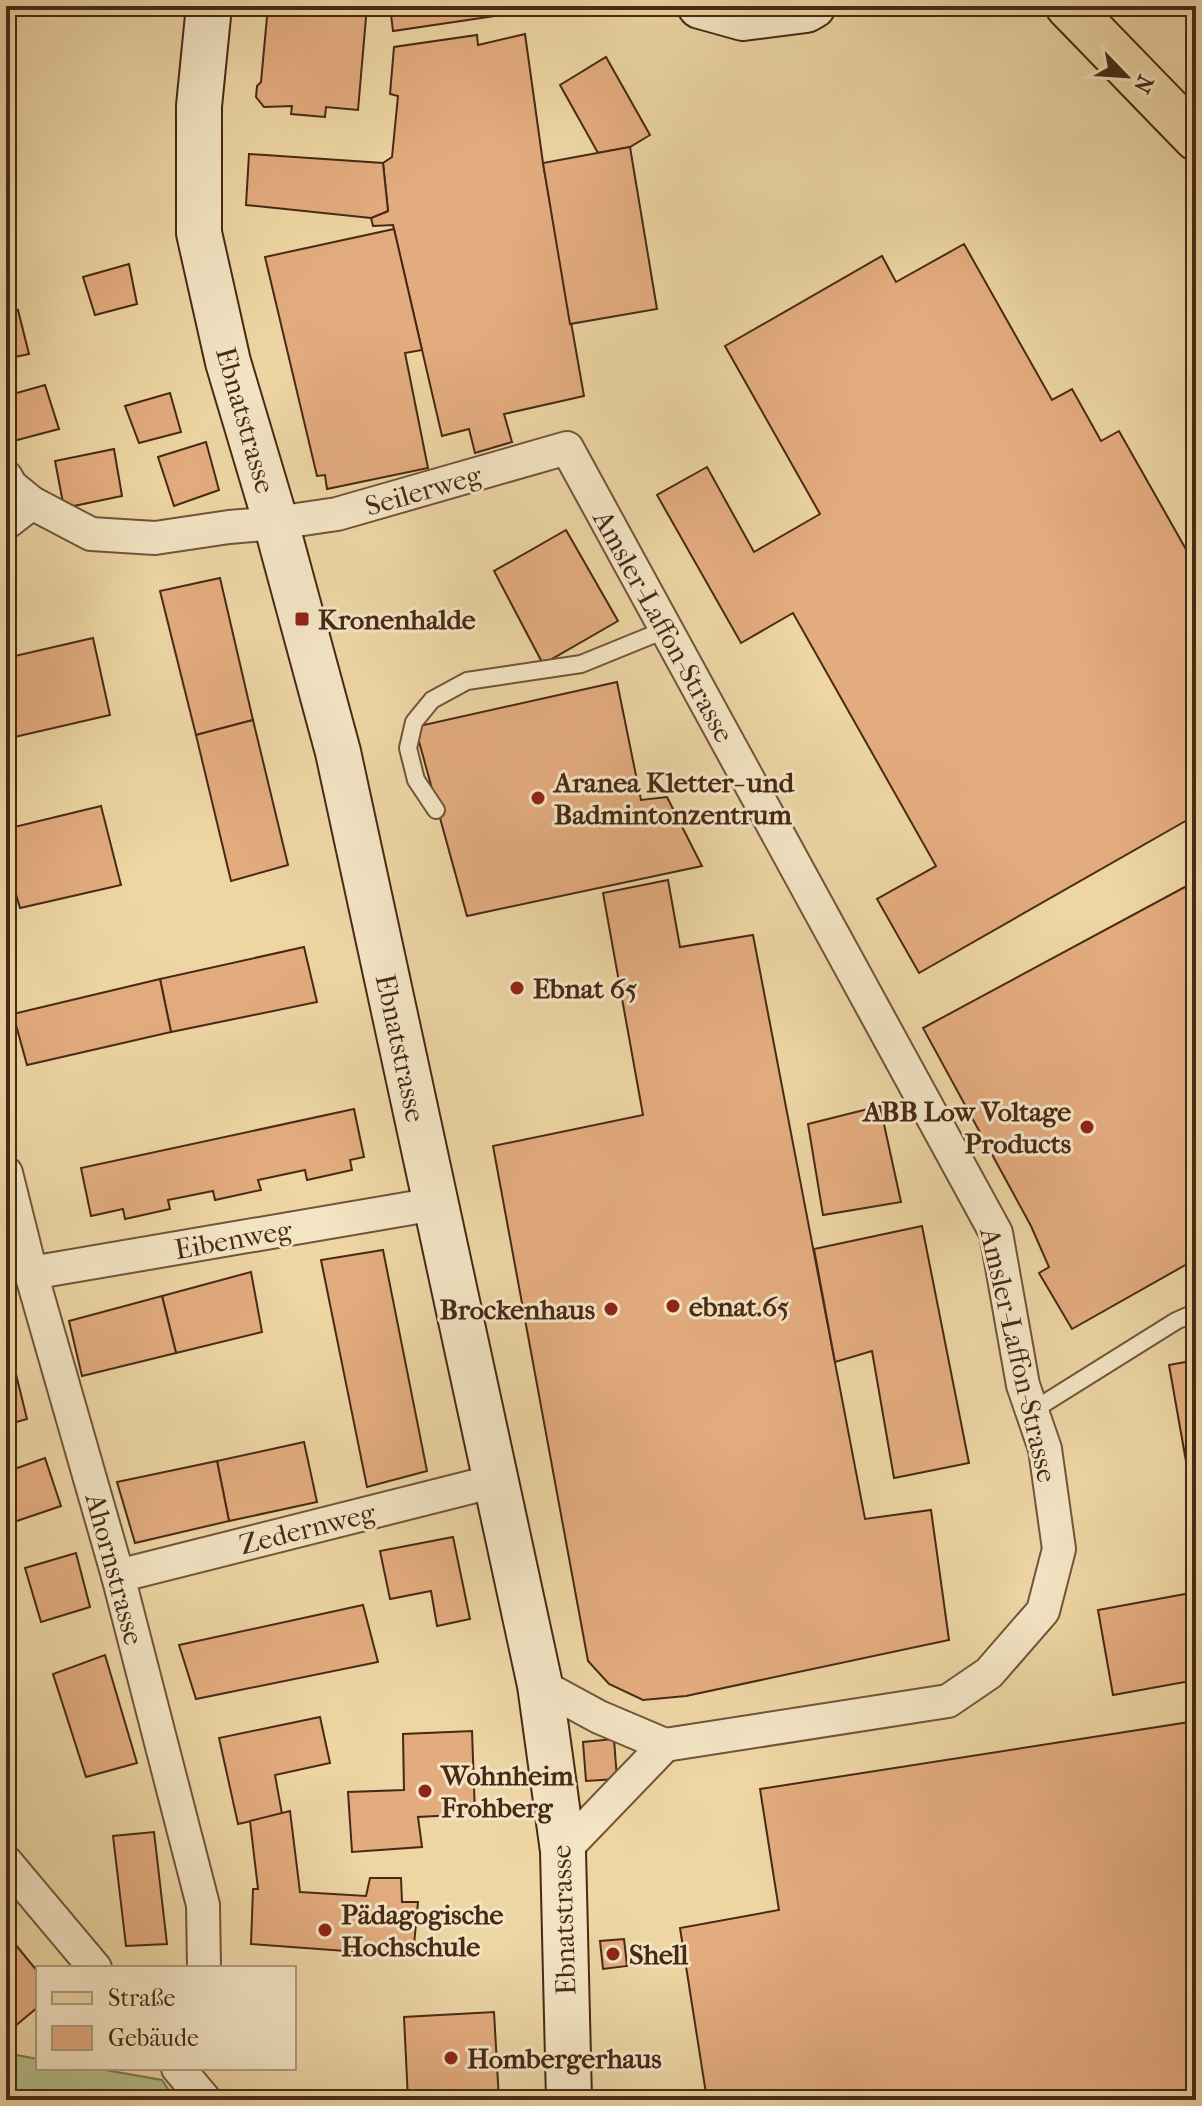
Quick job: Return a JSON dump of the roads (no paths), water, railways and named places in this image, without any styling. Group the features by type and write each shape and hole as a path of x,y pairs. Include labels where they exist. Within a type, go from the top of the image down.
{"main road":[{"path":"1068,6 1196,138"}],"street":[{"name":"Ebnatstrasse","path":"209,6 199,106 199,233 228,362 276,523 338,752 540,1685 563,1851 569,2100"},
{"path":"700,6 743,18 806,10 813,6"},
{"name":"Seilerweg","path":"276,523 337,514 567,448"},
{"name":"Amsler-Laffon-Strasse","path":"567,448 996,1233 1023,1385 1045,1449 1059,1549 1043,1611 989,1673 948,1701 665,1745"},
{"path":"6,477 11,486 32,503 91,534 155,538 276,523"},
{"path":"6,523 32,503"},
{"name":"Ahornstrasse","path":"6,1173 31,1273 118,1576 203,1905 204,1966"},
{"name":"Eibenweg","path":"31,1273 435,1204"},
{"name":"Zedernweg","path":"118,1576 495,1481"},
{"path":"540,1685 599,1717 665,1745 563,1851"},
{"path":"6,1862 93,1966"},
{"path":"180,2070 205,2100"}],"lane":[{"path":"1190,6 1196,12"},
{"path":"436,810 416,780 408,748 414,722 432,700 467,681 581,664 667,629"},
{"path":"1032,1411 1176,1321 1196,1312"}],"place":[{"name":"Kronenhalde","path":"302,619"},
{"name":"Aranea Kletter- und Badmintonzentrum","path":"538,798"},
{"name":"Ebnat 65","path":"517,988"},
{"name":"ABB Low Voltage Products","path":"1087,1127"},
{"name":"ebnat.65","path":"673,1306"},
{"name":"Brockenhaus","path":"611,1309"},
{"name":"Wohnheim Frohberg","path":"425,1791"},
{"name":"Pädagogische Hochschule","path":"325,1930"},
{"name":"Shell","path":"613,1954"},
{"name":"Hombergerhaus","path":"451,2058"}]}
